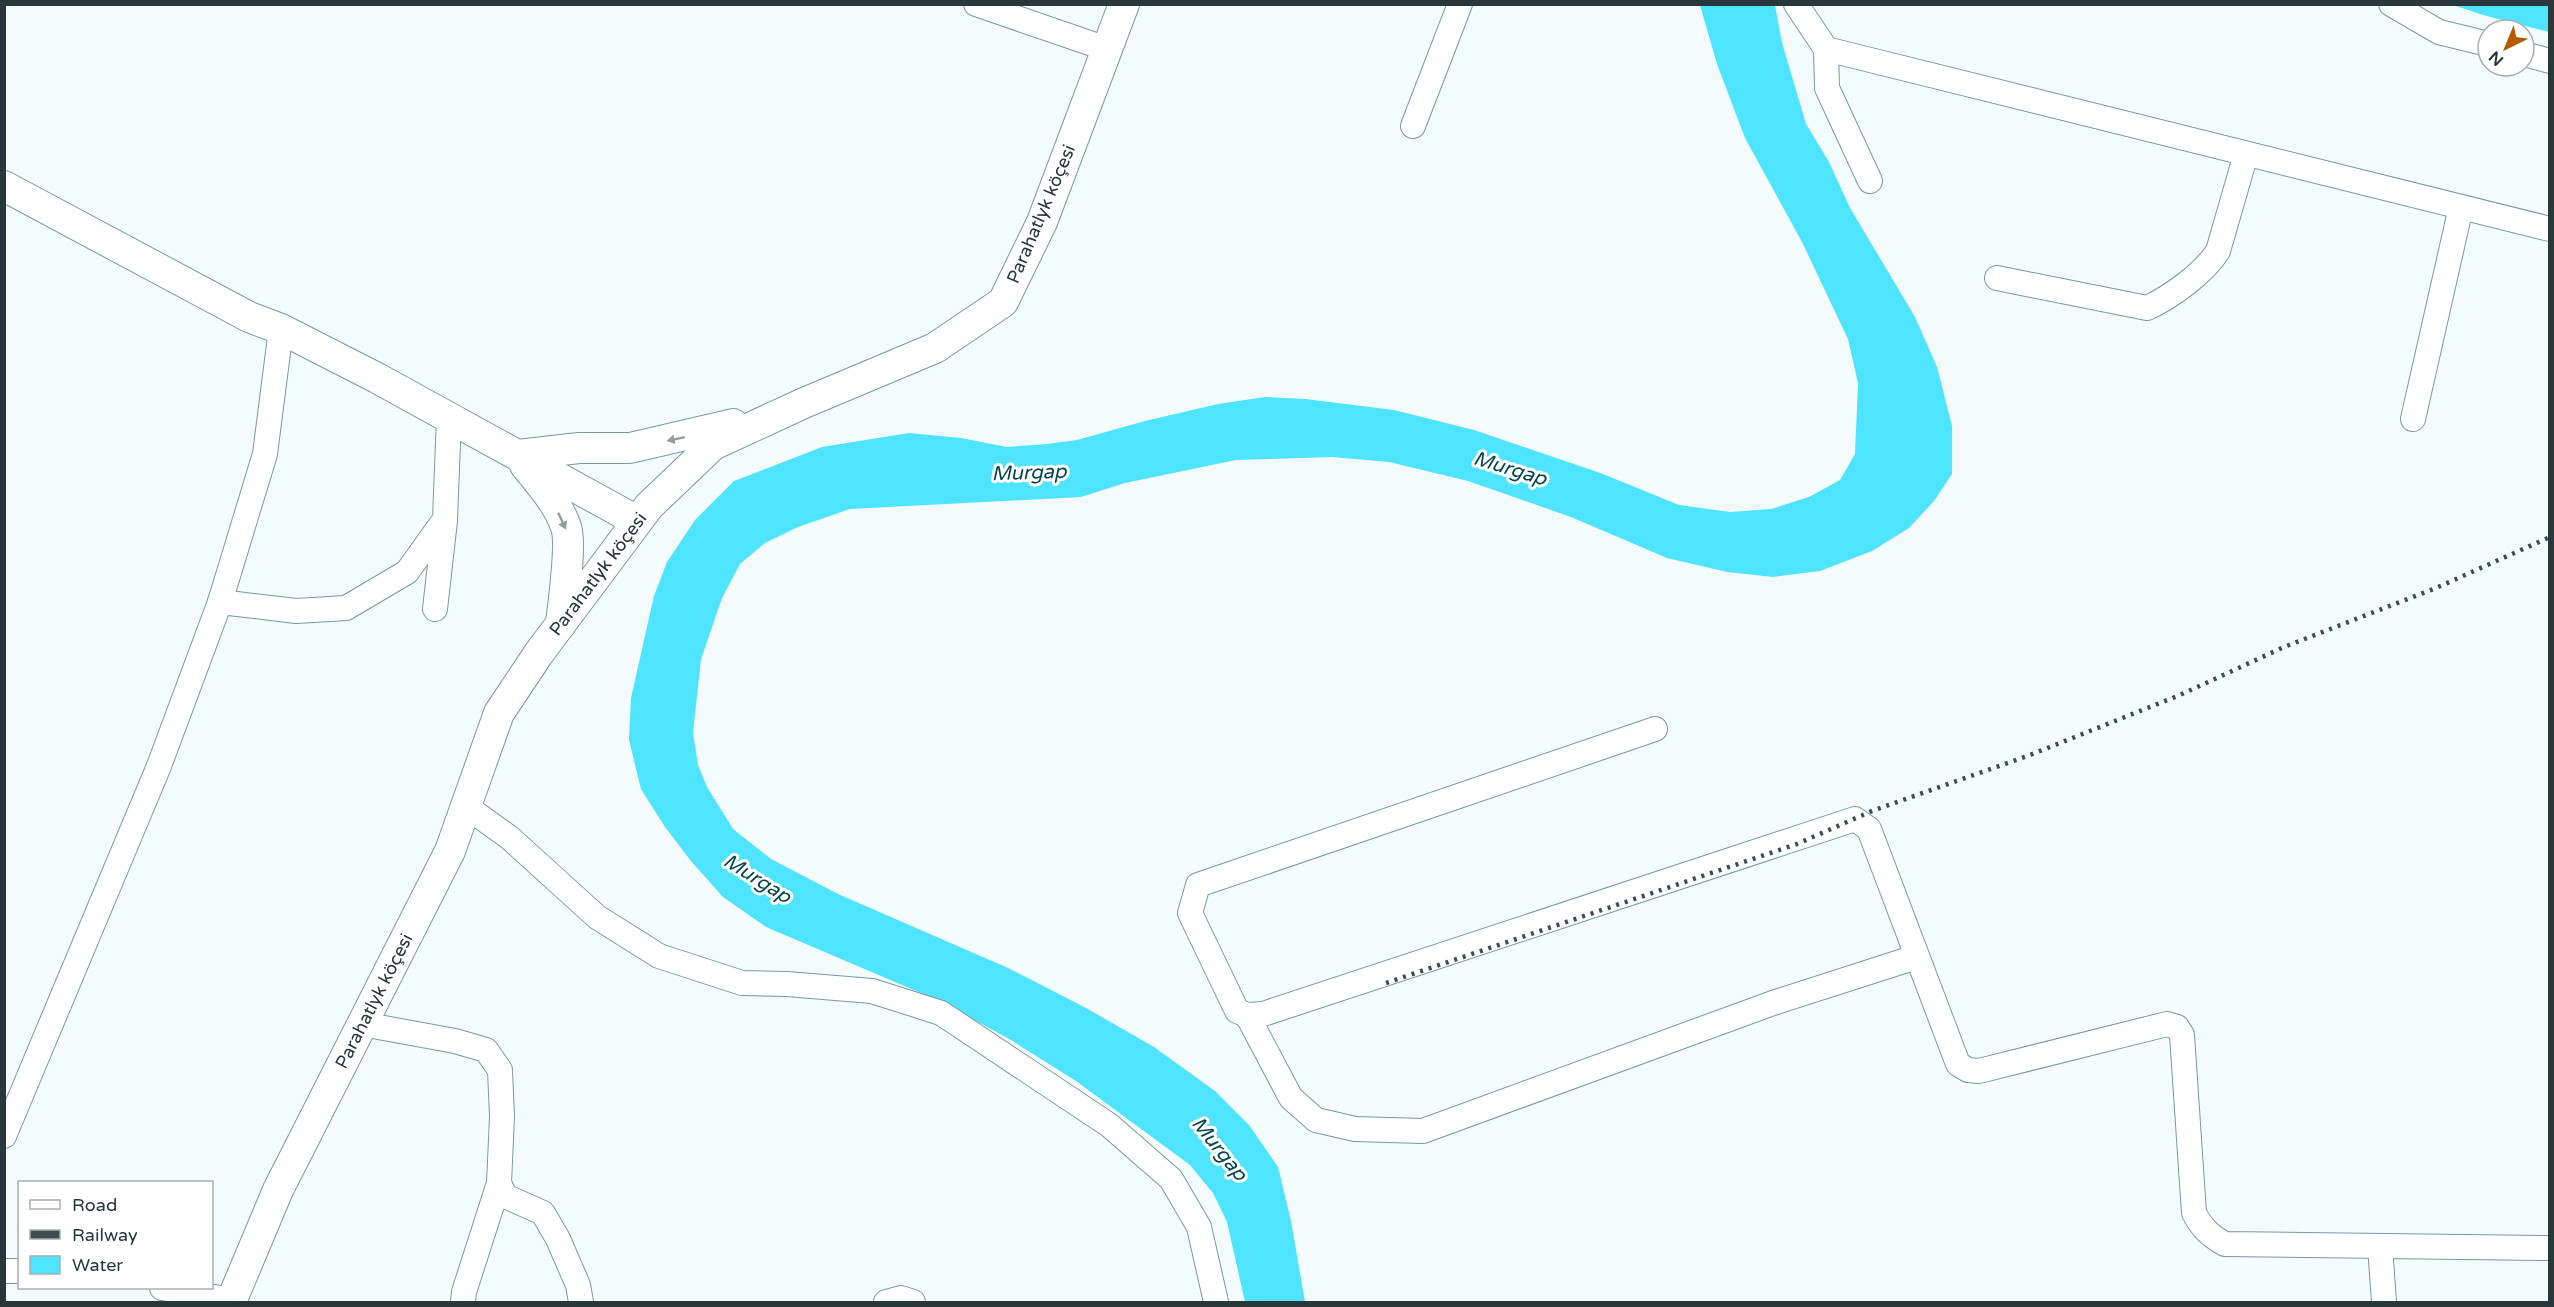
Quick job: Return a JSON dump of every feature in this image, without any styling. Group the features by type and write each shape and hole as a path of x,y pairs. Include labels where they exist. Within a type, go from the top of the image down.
{"main road":[{"name":"Parahatlyk köçesi","path":"232,1301 278,1190 450,851 499,713 561,624 649,506 713,446 793,408 935,348 1003,302 1042,222 1124,4"},
{"path":"4,186 249,317 281,329 637,521"},
{"path":"518,455 579,448 630,448 689,436 793,408"},
{"path":"518,455 552,500 567,529 561,624"}],"street":[{"path":"976,4 1107,49"},
{"path":"1413,126 1460,4"},
{"path":"1796,4 1826,50 1827,88 1870,181"},
{"path":"2391,4 2439,32 2476,42"},
{"path":"1826,50 2550,229"},
{"path":"1998,278 2147,308 2158,303 2209,265 2218,251 2246,154"},
{"path":"2413,419 2461,207"},
{"path":"4,1136 159,766 220,602 265,454 281,329"},
{"path":"435,609 445,519 449,418"},
{"path":"220,602 296,611 346,608 407,572 445,519"},
{"path":"1655,729 1198,885 1190,913 1237,1011 1247,1014 1263,1014 1855,819 1869,829 1958,1064 1968,1070 1979,1071 2167,1024 2177,1027 2182,1035 2194,1213 2201,1227 2215,1238 2225,1244 2550,1248"},
{"path":"467,807 510,838 597,917 659,956 742,983 872,991 941,1012 1109,1125 1171,1179 1199,1227 1216,1302"},
{"path":"1247,1014 1291,1098 1316,1120 1356,1129 1423,1131 1773,1003 1916,957"},
{"path":"362,1024 455,1041 486,1050 500,1070 502,1117 499,1183 464,1292 463,1302"},
{"path":"499,1183 505,1196 543,1214 558,1239 578,1285 581,1302"},
{"path":"2380,1246 2384,1302"},
{"path":"172,1289 232,1301"},
{"path":"886,1302 901,1298 913,1302"}],"water":[{"name":"Murgap","path":"1700,5 1775,5 1782,43 1806,124 1829,162 1850,208 1915,317 1937,367 1952,426 1952,474 1934,501 1909,528 1872,551 1820,571 1773,577 1727,572 1667,558 1571,517 1468,481 1389,462 1332,457 1236,460 1125,483 1081,497 850,509 798,527 765,543 740,564 722,598 701,659 693,733 698,765 707,787 733,829 771,859 838,894 1008,968 1086,1008 1154,1047 1215,1091 1249,1125 1278,1167 1291,1221 1305,1302 1245,1302 1227,1222 1213,1193 1190,1165 1076,1081 1011,1040 942,1002 766,927 723,897 691,861 665,827 641,789 629,740 631,698 654,596 667,562 695,520 734,481 822,447 909,433 961,438 1007,447 1047,444 1077,440 1218,404 1265,397 1305,399 1394,410 1474,430 1603,474 1679,505 1730,512 1771,509 1809,497 1840,480 1855,454 1858,383 1848,339 1802,242 1745,138 1717,64"},
{"path":"2453,5 2549,5 2549,32 2536,29 2536,18 2495,18"}],"railway":[{"path":"1386,983 1797,844 1872,811 2030,755 2180,695 2284,647 2436,588 2550,537"}]}
